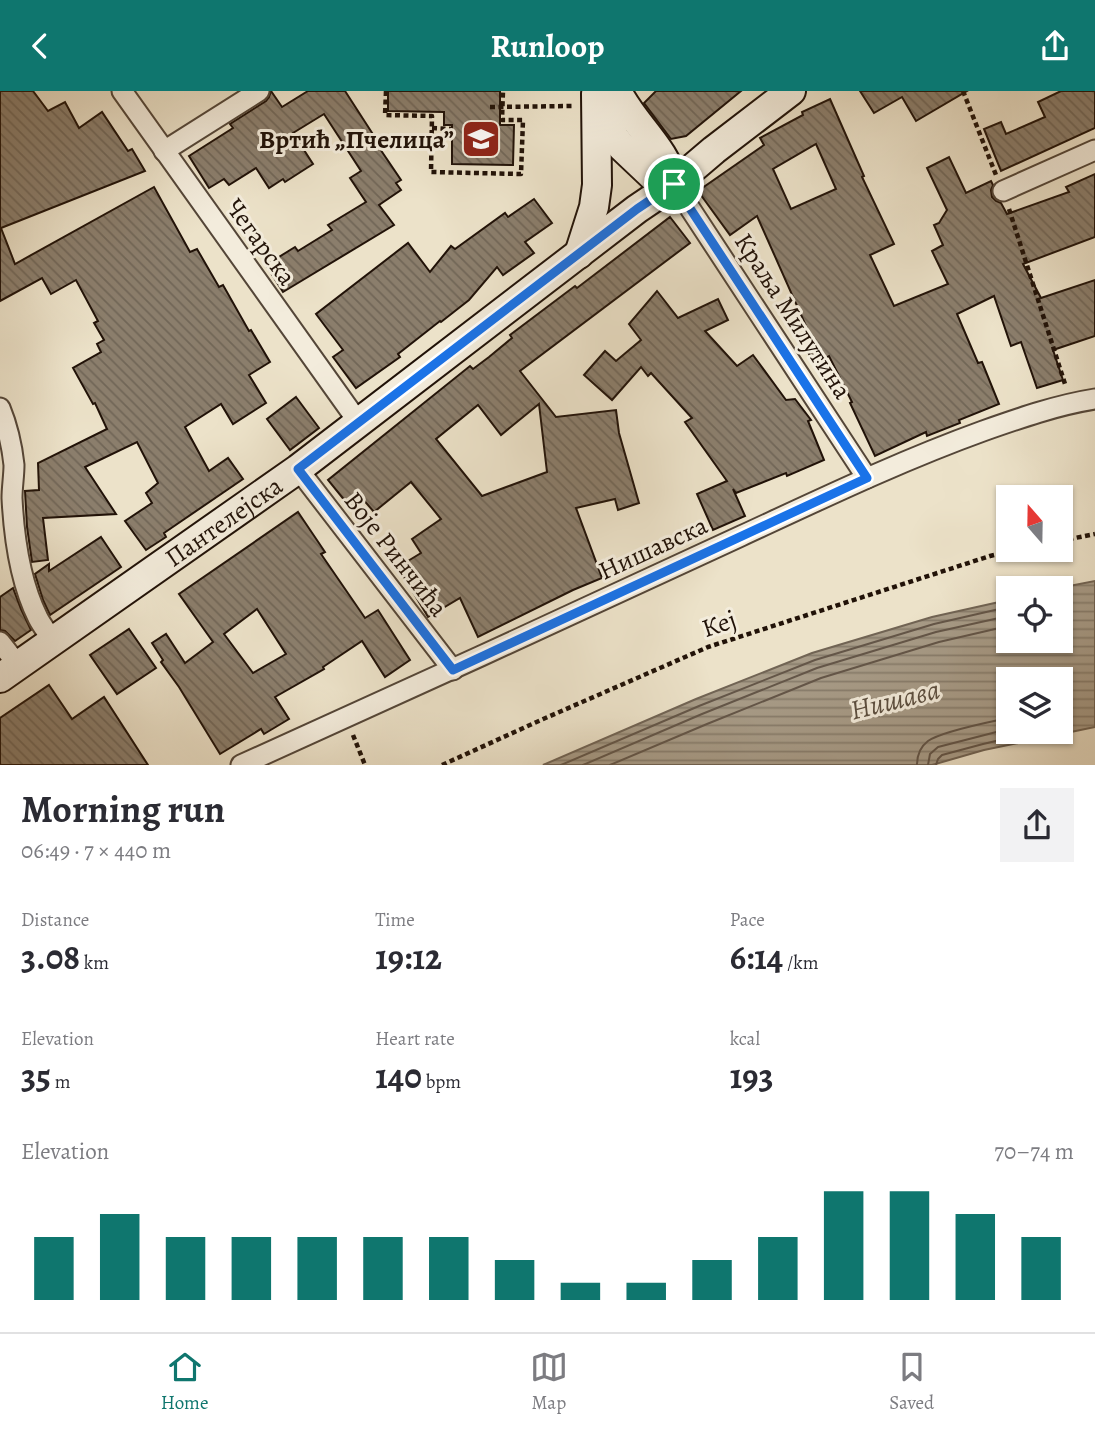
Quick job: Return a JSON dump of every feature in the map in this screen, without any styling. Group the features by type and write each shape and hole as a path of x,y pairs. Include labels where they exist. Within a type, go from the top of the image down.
{"main road":[{"name":"Пантелејска","path":"9,672 298,469 637,209 674,184 791,91"},
{"path":"579,254 594,207 597,185 597,95 626,108 664,157 674,184"}],"street":[{"name":"Чегарска","path":"122,91 359,423"},
{"path":"163,151 259,91"},
{"path":"1003,191 1095,150"},
{"name":"Краља Милутина","path":"674,184 867,478"},
{"name":"Нишавска","path":"241,765 867,478 940,447 1018,419 1071,403 1095,399"},
{"path":"0,408 14,466 12,496 17,551 34,609 53,641"},
{"name":"Воје Ринчића","path":"298,469 453,670"},
{"name":"Пантелејска","path":"0,642 9,672"}],"path":[{"path":"386,91 385,115 432,116 431,172 522,174 523,120 502,120 503,91"},
{"path":"963,91 1003,191 1071,403"},
{"path":"490,107 597,95"},
{"path":"432,128 452,129"},
{"path":"1073,538 1095,534"},
{"name":"Кеј","path":"442,765 708,647 996,555"},
{"path":"352,734 365,765"}],"water":[{"name":"Нишава","path":"1095,581 1095,727 1073,732 1073,667 996,667 996,744 1013,744 932,765 543,765 696,699 812,653 932,617 996,603 996,653 1073,653 1073,585"}],"building":[{"path":"0,91 33,91 48,111 65,102 79,128 102,112 128,151 132,149 145,171 1,228 15,264 154,187 190,252 197,249 219,287 223,285 270,362 249,375 266,403 233,424 221,404 185,427 209,471 228,458 243,479 164,533 166,537 146,550 125,521 152,503 146,493 158,483 137,442 85,467 116,514 43,518 48,560 32,562 25,491 39,490 38,463 107,429 95,403 93,404 73,368 101,352 97,344 104,340 94,323 98,321 76,280 51,294 42,278 0,301"},
{"path":"271,91 282,107 308,91 345,91 401,180 396,183 401,190 379,205 394,225 283,292 266,265 295,247 298,251 332,230 328,225 366,202 350,178 361,171 324,114 293,133 313,164 285,182 283,179 269,188 256,168 229,185 224,179 209,188 189,156 233,128 230,124 266,101"},
{"path":"388,91 500,91 500,125 514,125 513,165 452,164 452,125 444,125 444,112 388,111"},
{"path":"656,91 741,91 686,136 671,139 644,103"},
{"path":"860,91 967,91 916,121 902,97 874,113"},
{"path":"1061,91 1095,91 1095,128 1001,171 984,129 1001,122 1006,134 1045,117 1038,102"},
{"path":"830,99 864,176 862,177 894,244 870,255 894,306 948,284 932,251 943,245 934,225 939,223 947,210 927,168 949,157 966,193 991,181 992,197 1001,203 1007,214 1069,192 1066,187 1095,174 1095,237 1023,264 1041,298 1095,280 1095,336 1053,350 1063,380 1037,388 1021,342 1011,346 994,296 957,314 978,363 982,362 999,404 959,420 960,423 927,436 926,432 875,456 829,356 814,364 806,348 814,344 757,216 730,235 698,191 764,145 760,138 803,115 802,112","holes":["816,144 836,189 791,209 773,169"]},
{"path":"534,199 552,223 525,242 534,253 503,275 497,267 469,300 398,354 400,357 356,388 333,357 343,350 316,314 408,243 430,272 451,246 455,249 505,213 508,217"},
{"path":"670,217 690,243 520,371 556,417 616,410 619,433 639,503 618,510 615,499 576,508 602,578 478,637 460,598 428,617 398,567 421,553 412,539 441,519 411,482 374,512 362,498 350,507 328,480 470,366 473,369 489,357 512,338 510,335 575,286 577,288","holes":["539,404 547,472 482,496 436,439 478,405 501,435"]},
{"path":"657,291 678,318 718,299 728,320 705,331 737,366 753,355 786,400 795,399 811,420 808,421 824,460 736,493 733,489 745,516 713,530 697,494 727,481 685,422 692,418 651,373 648,376 641,367 612,400 584,375 605,351 616,361 641,340 629,324"},
{"path":"296,397 319,428 290,450 267,419"},
{"path":"298,512 325,552 321,554 365,618 378,610 410,660 385,677 362,641 323,667 324,669 275,697 289,719 264,734 261,729 220,754 161,662 163,660 152,643 166,634 185,663 213,642 179,594","holes":["257,609 286,654 253,673 224,634"]},
{"path":"101,537 121,567 50,615 35,574 49,564 49,571"},
{"path":"13,588 31,630 15,641 5,631 0,630 0,597"},
{"path":"129,629 156,668 117,694 90,655"},
{"path":"49,685 72,719 104,697 148,765 0,765 0,718"}],"place":[{"name":"Вртић „Пчелица”","path":"481,139"}],"route":[{"path":"674,184 867,478 453,670 298,469 637,209 674,184"}]}
